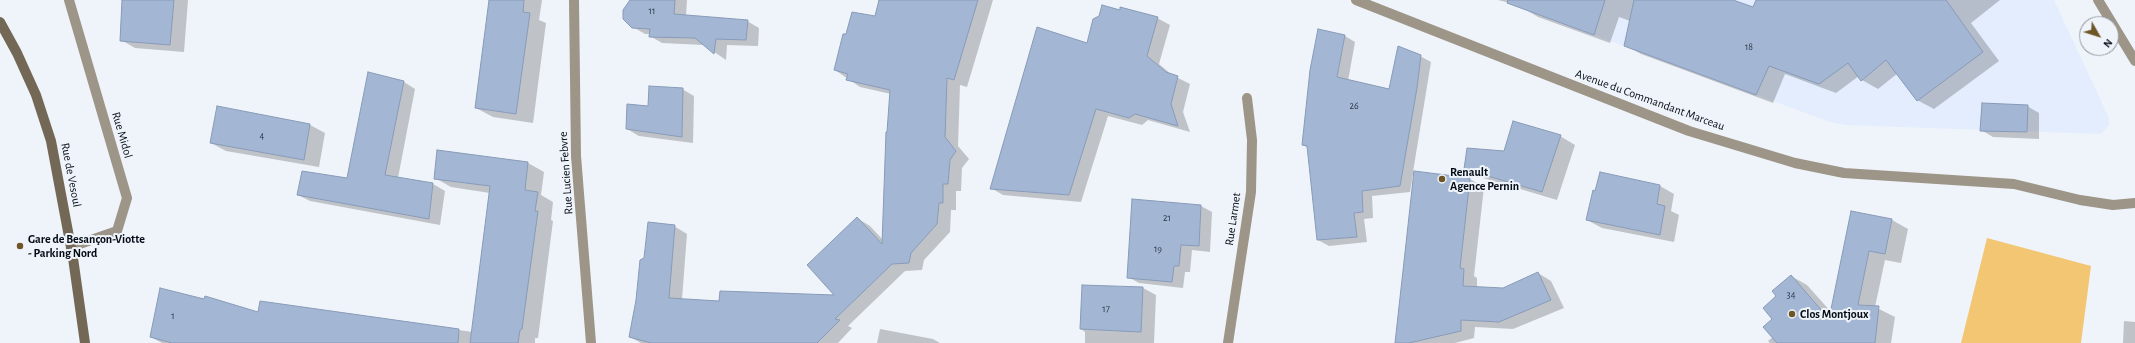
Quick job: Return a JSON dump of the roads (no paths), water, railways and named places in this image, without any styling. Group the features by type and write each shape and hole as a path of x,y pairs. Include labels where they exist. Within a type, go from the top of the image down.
{"main road":[{"name":"Rue de Vesoul","path":"0,22 17,53 36,95 51,141 81,302 85,343"}],"street":[{"name":"Rue Midol","path":"69,0 127,198 117,231 71,247"},
{"name":"Rue Lucien Febvre","path":"574,0 576,156 591,343"},
{"name":"Avenue du Commandant Marceau","path":"1356,0 1689,131 1795,163 1844,173 2014,184 2080,200 2113,205 2135,203"},
{"path":"2098,0 2135,61"},
{"name":"Rue Larmet","path":"1228,343 1251,192 1252,140 1248,98"}],"place":[{"name":"Renault Agence Pernin","path":"1442,179"},
{"name":"Gare de Besançon-Viotte - Parking Nord","path":"20,246"},
{"name":"Clos Montjoux","path":"1792,314"}]}
